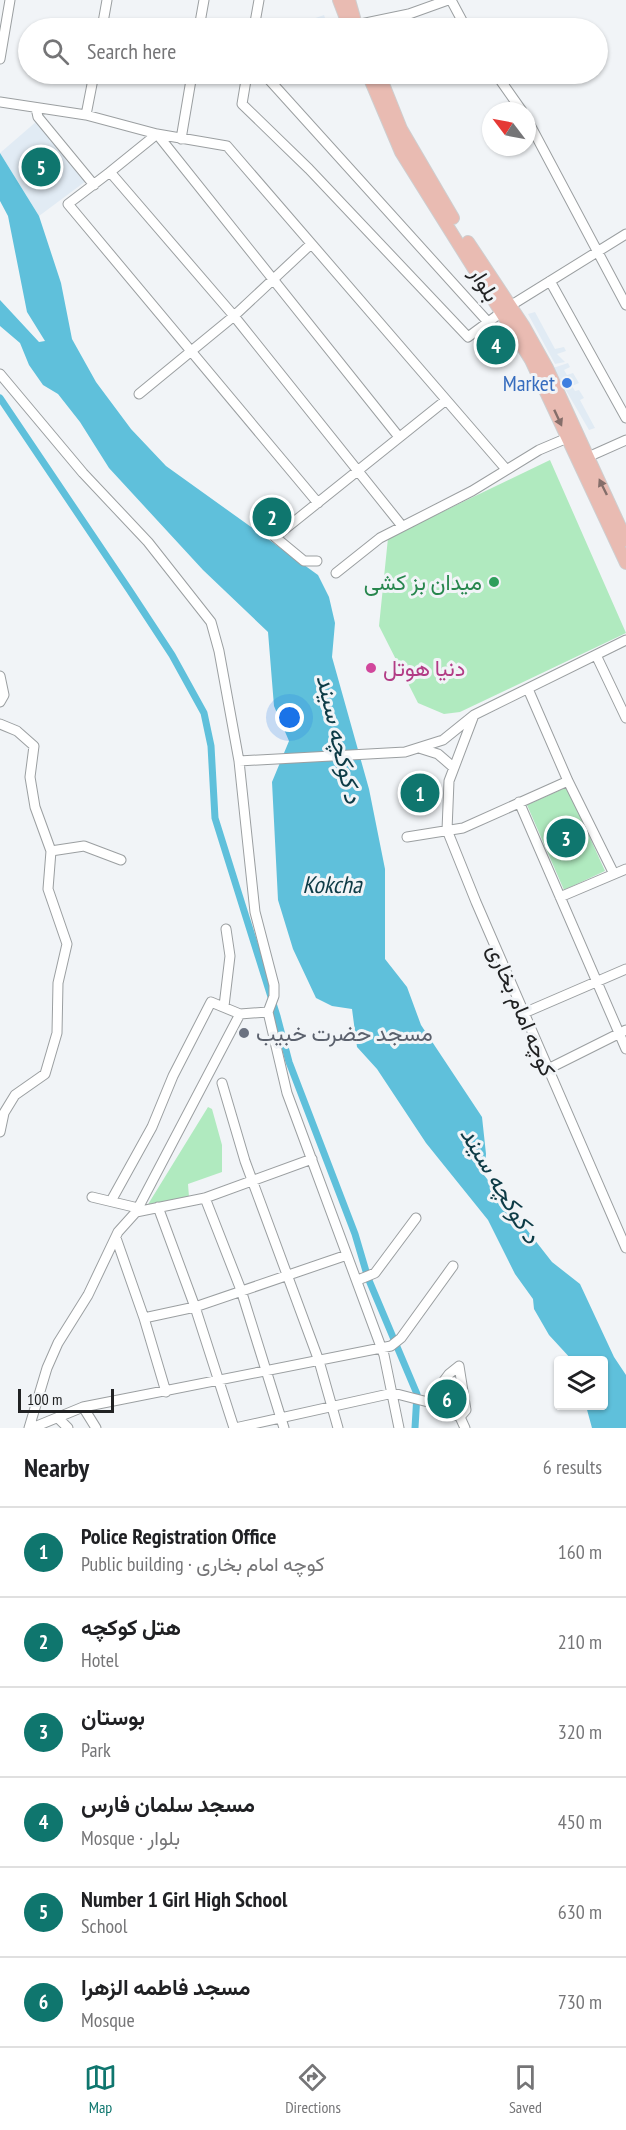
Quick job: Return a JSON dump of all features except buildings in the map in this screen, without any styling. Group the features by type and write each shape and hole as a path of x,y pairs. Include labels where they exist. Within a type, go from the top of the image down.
{"main road":[{"path":"339,0 350,18"},
{"path":"349,0 353,18"},
{"name":"بلوار","path":"372,84 401,152 547,368 626,563"},
{"name":"بلوار","path":"384,84 420,165 506,308"},
{"name":"بلوار","path":"573,436 588,457 626,540"}],"street":[{"path":"0,59 10,0"},
{"path":"104,18 107,0"},
{"path":"201,18 204,0"},
{"path":"256,18 259,0"},
{"path":"392,18 450,0 460,18"},
{"path":"86,115 92,84"},
{"path":"181,139 190,84"},
{"path":"245,84 242,104 309,169 468,337 506,308 626,234"},
{"path":"273,84 488,322"},
{"path":"503,84 516,102"},
{"path":"0,102 86,115 156,134 227,146 505,468"},
{"path":"36,108 38,117 94,185"},
{"path":"156,134 68,204 318,502"},
{"path":"156,134 399,437"},
{"path":"536,136 626,305"},
{"path":"110,172 234,316 402,526"},
{"path":"139,394 234,316 311,244"},
{"path":"550,281 626,418"},
{"path":"0,374 83,473 148,542 211,622 219,651 239,761 255,912 274,985 268,1012 287,1093 347,1255 361,1279 387,1348 399,1428"},
{"path":"317,561 304,561 275,537 446,400"},
{"path":"336,573 380,538 472,491 505,468 573,436"},
{"path":"588,457 626,440"},
{"path":"239,761 372,755 418,748 443,740 474,715 626,640"},
{"path":"596,655 626,718"},
{"path":"0,676 4,695 0,702"},
{"path":"528,689 568,781 614,874"},
{"name":"کوچه امام بخاری","path":"474,715 449,781 447,830 626,1248"},
{"path":"0,724 17,731 33,746 30,777 35,807 51,851 48,889 67,944 58,983 57,1033 45,1074 15,1095 4,1113 0,1132"},
{"path":"418,748 438,754 453,767"},
{"path":"407,837 462,828 568,781"},
{"path":"519,802 596,983 622,1032 626,1048"},
{"path":"51,851 84,846 121,860"},
{"path":"560,897 626,869"},
{"path":"224,1006 230,956 226,929"},
{"path":"524,1013 626,969"},
{"path":"111,1201 152,1127 173,1076 209,1005 214,1001 240,1014 268,1012"},
{"path":"30,1428 47,1368 58,1343 88,1295 116,1238 137,1210 240,1014"},
{"path":"548,1069 622,1032"},
{"path":"222,1083 252,1179 319,1361 338,1428"},
{"path":"92,1197 137,1210 158,1207 205,1198 312,1159"},
{"path":"205,1198 241,1290 284,1428"},
{"path":"158,1207 195,1307 217,1381 235,1428 393,1393 420,1400 460,1417 465,1428"},
{"path":"361,1279 375,1273 416,1218"},
{"path":"116,1238 144,1318 166,1392"},
{"path":"144,1318 195,1307 347,1255"},
{"path":"30,1428 83,1407 387,1348 401,1338 453,1266"},
{"path":"420,1400 459,1366 461,1367 466,1410 460,1417"},
{"path":"83,1407 96,1428"},
{"path":"58,1418 68,1428"}],"shaded area":[{"path":"37,121 86,181 39,216 0,153"},
{"path":"535,312 555,349 564,347 566,351 557,354 565,362 555,364 528,314"},
{"path":"568,363 570,367 564,370 567,375 573,373 579,383 572,386 575,391 579,390 584,398 580,400 595,428 589,430 553,368"}],"green space":[{"name":"میدان بز کشی","path":"550,460 626,633 460,712 444,714 418,703 379,626 388,538"},
{"path":"567,787 605,871 564,890 527,805"},
{"path":"208,1107 212,1109 222,1145 222,1172 188,1184 189,1197 147,1206"}],"water":[{"name":"Kokcha","path":"0,153 39,216 61,283 72,339 96,382 131,429 166,466 318,575 329,597 335,623 332,657 369,789 385,869 385,959 407,987 421,1025 482,1117 486,1154 484,1175 552,1262 580,1284 614,1357 626,1375 626,1428 592,1428 587,1410 608,1410 608,1356 568,1356 549,1335 534,1309 533,1299 515,1274 488,1220 426,1143 377,1069 357,1047 352,1009 332,1006 316,998 293,949 278,900 272,782 289,741 274,706 268,632 203,570 109,468 80,422 58,394 43,385 29,365 20,343 0,326 0,300 39,342 45,341 27,312 8,216 0,201"}],"waterway":[{"path":"0,398 172,655 204,713 211,746 215,818 277,1016 289,1062 355,1234 368,1278 417,1394 415,1428"}],"place":[{"name":"Number 1 Girl High School","path":"41,167"},
{"name":"مسجد سلمان فارس","path":"496,345"},
{"name":"Market","path":"567,383"},
{"name":"هتل کوکچه","path":"272,517"},
{"name":"میدان بز کشی","path":"494,582"},
{"name":"دنیا هوتل","path":"371,668"},
{"name":"Police Registration Office","path":"420,793"},
{"name":"بوستان","path":"566,838"},
{"name":"مسجد حضرت خبیب","path":"244,1033"},
{"name":"مسجد فاطمه الزهرا","path":"447,1399"}],"water label":[{"name":"د کوکچه سیند","path":"339,739"},
{"name":"د کوکچه سیند","path":"500,1185"}]}
